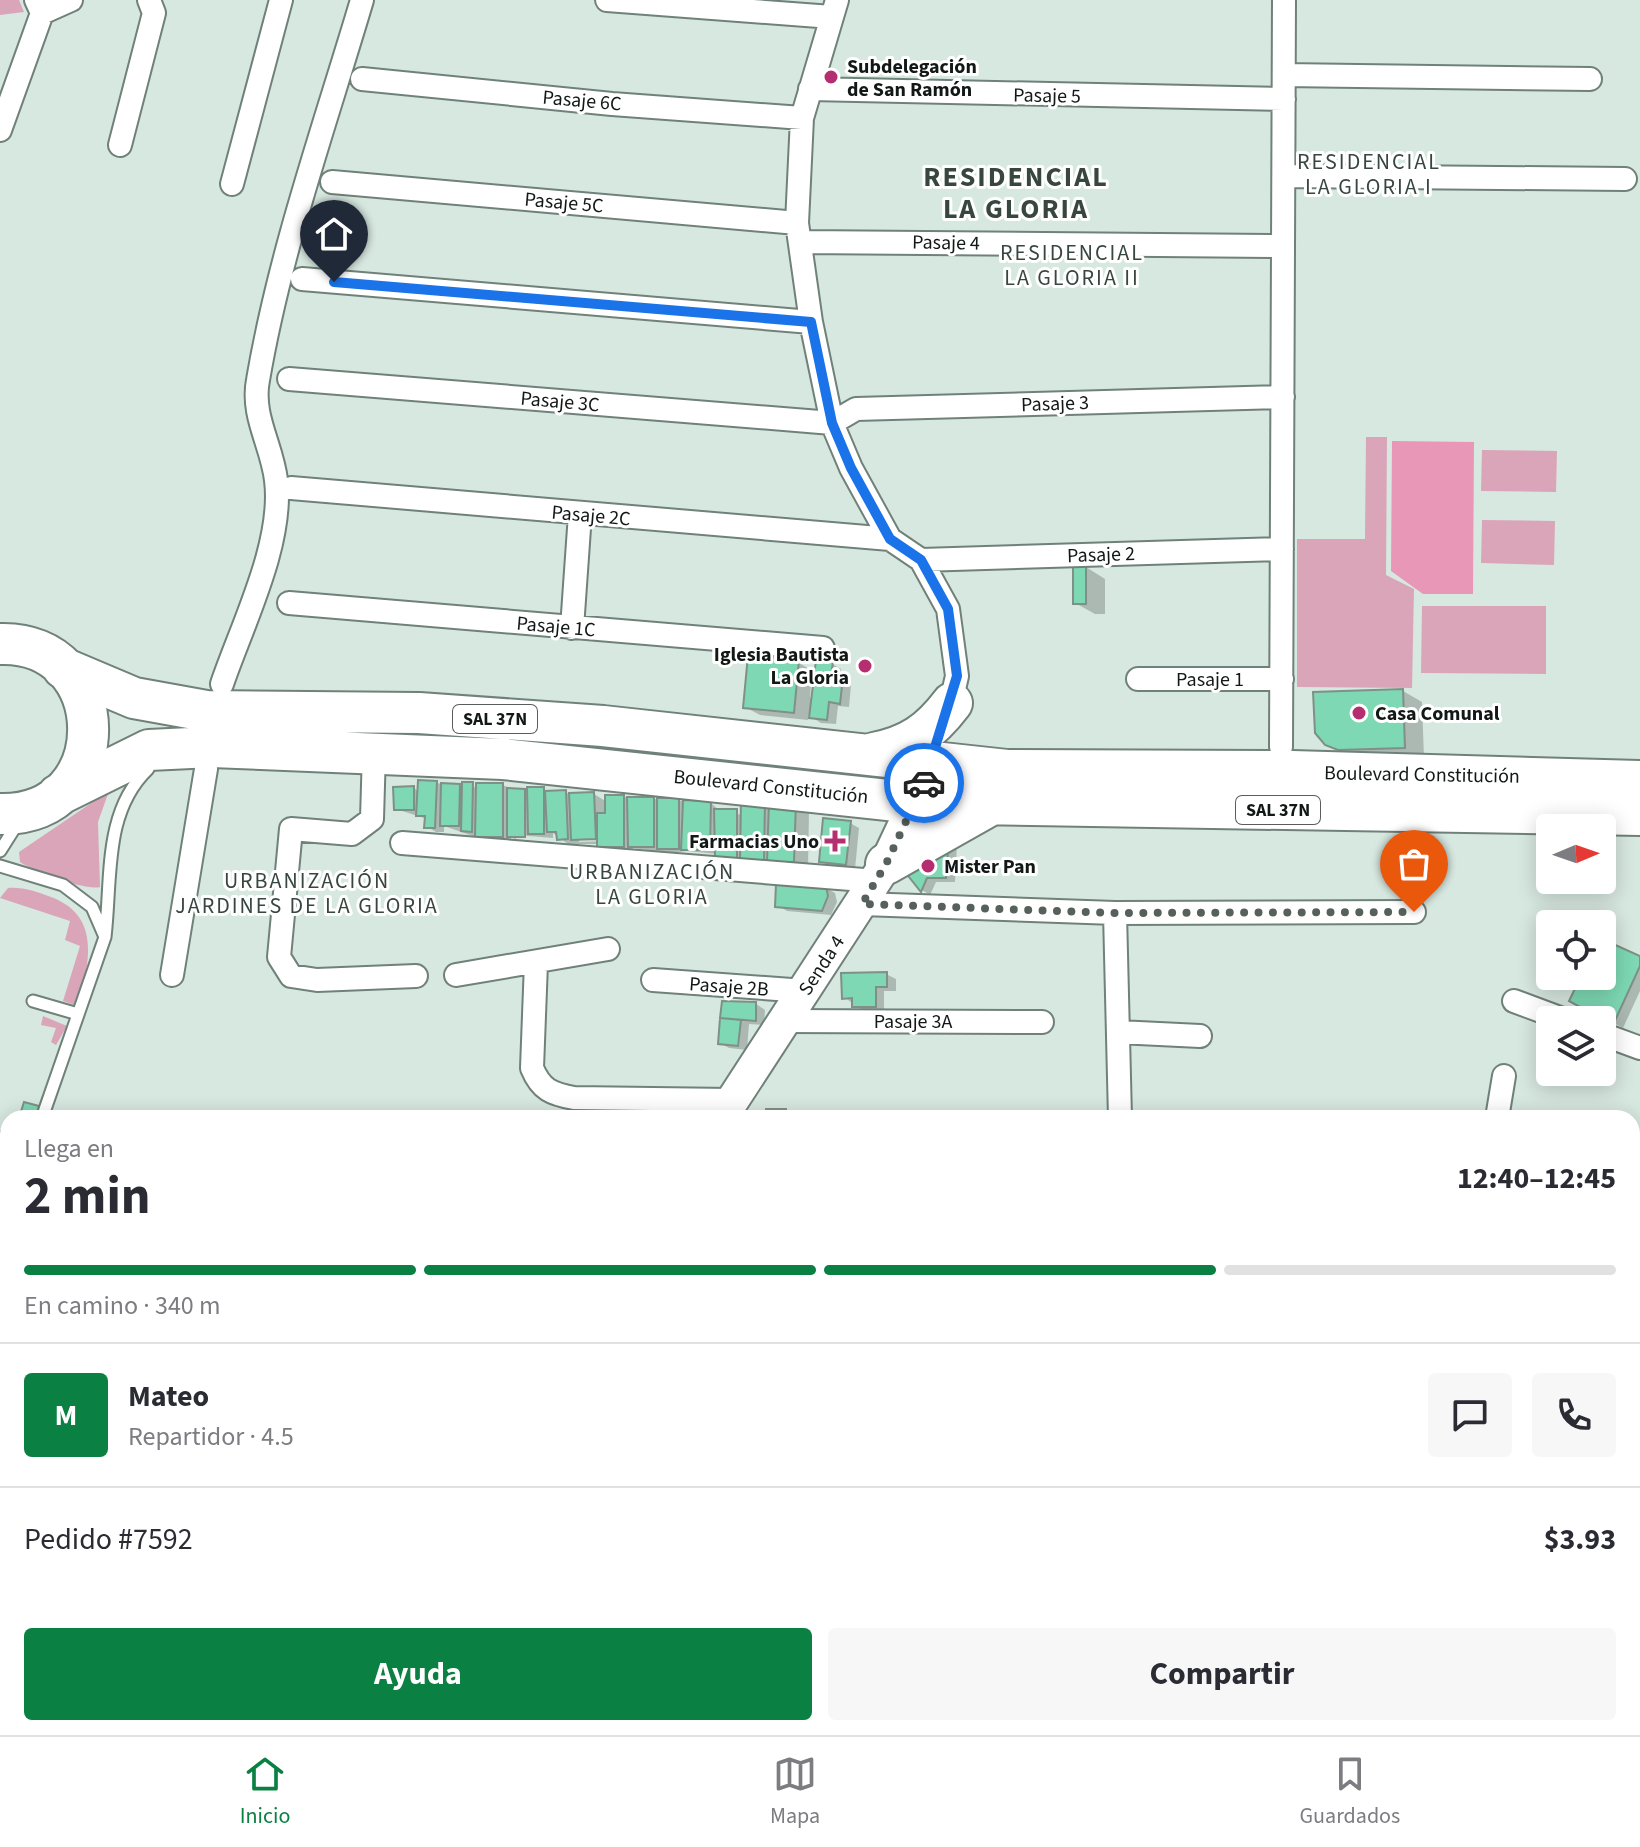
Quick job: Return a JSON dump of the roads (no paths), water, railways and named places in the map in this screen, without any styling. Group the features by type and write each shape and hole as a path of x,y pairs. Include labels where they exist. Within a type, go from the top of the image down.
{"highway":[{"name":"SAL 37N","path":"0,644 32,649 63,668"},
{"path":"28,807 82,765 90,728 80,691 63,668"},
{"name":"Boulevard Constitución","path":"63,668 134,698 206,711 419,713 603,726 1007,770 1308,772 1640,781"},
{"path":"863,755 900,748 915,741 935,726 952,703"},
{"path":"952,703 961,732 972,751 1007,770"},
{"name":"Boulevard Constitución","path":"28,807 128,758 149,750 169,749 374,751 503,759 916,803 1640,815"},
{"path":"861,795 879,810 890,831 879,875"},
{"path":"879,875 989,806"}],"street":[{"path":"0,130 39,6 71,0"},
{"path":"120,145 154,13 149,0"},
{"path":"232,184 281,0"},
{"path":"222,684 267,555 276,507 276,480 256,410 257,383 277,291 362,0"},
{"path":"607,0 834,9 802,118 799,233 811,322 832,423 890,539 921,560 948,609 957,676 933,764"},
{"path":"1281,747 1284,0"},
{"path":"1284,75 1590,79"},
{"name":"Pasaje 6C","path":"362,79 612,104 802,118"},
{"name":"Pasaje 5","path":"810,89 1284,99"},
{"path":"1284,176 1625,179"},
{"name":"Pasaje 5C","path":"332,182 799,233"},
{"name":"Pasaje 4","path":"799,233 1283,246"},
{"path":"302,279 811,322"},
{"name":"Pasaje 3C","path":"289,379 832,423"},
{"name":"Pasaje 3","path":"832,423 856,409 1283,397"},
{"name":"Pasaje 2C","path":"291,488 890,539"},
{"path":"572,628 580,514"},
{"name":"Pasaje 2","path":"921,560 1282,549"},
{"name":"Pasaje 1C","path":"289,603 823,648"},
{"name":"Pasaje 1","path":"1138,679 1282,679"},
{"path":"374,751 372,819 352,834 291,829 279,957 291,976 317,980 416,976"},
{"name":"Senda 4","path":"726,1109 879,875 933,764"},
{"path":"172,975 206,769"},
{"path":"402,843 879,875 1115,913 1414,912"},
{"path":"1115,913 1120,1110"},
{"path":"456,975 608,949"},
{"path":"536,963 532,1068 538,1084 552,1094 574,1098 726,1109"},
{"name":"Pasaje 2B","path":"653,980 805,991"},
{"path":"1514,1001 1536,1009"},
{"name":"Pasaje 3A","path":"784,1021 1042,1022"},
{"path":"1118,1032 1200,1036"},
{"path":"1616,1039 1640,1048"},
{"path":"1498,1110 1504,1076"}],"lane":[{"path":"45,1110 105,937 111,849 121,805 132,784 169,749"},
{"path":"0,851 28,807"},
{"path":"0,866 63,885 92,907 105,937"},
{"path":"33,1001 78,1014"}],"place":[{"name":"Subdelegación de San Ramón","path":"831,77"},
{"name":"Iglesia Bautista La Gloria","path":"865,666"},
{"name":"Casa Comunal","path":"1359,713"},
{"name":"Farmacias Uno","path":"835,841"},
{"name":"Mister Pan","path":"928,866"}],"district":[{"name":"RESIDENCIAL LA GLORIA I","path":"1369,174"},
{"name":"RESIDENCIAL LA GLORIA","path":"1016,192"},
{"name":"RESIDENCIAL LA GLORIA II","path":"1072,264"},
{"name":"URBANIZACIÓN LA GLORIA","path":"652,884"},
{"name":"URBANIZACIÓN JARDINES DE LA GLORIA","path":"307,892"}]}
